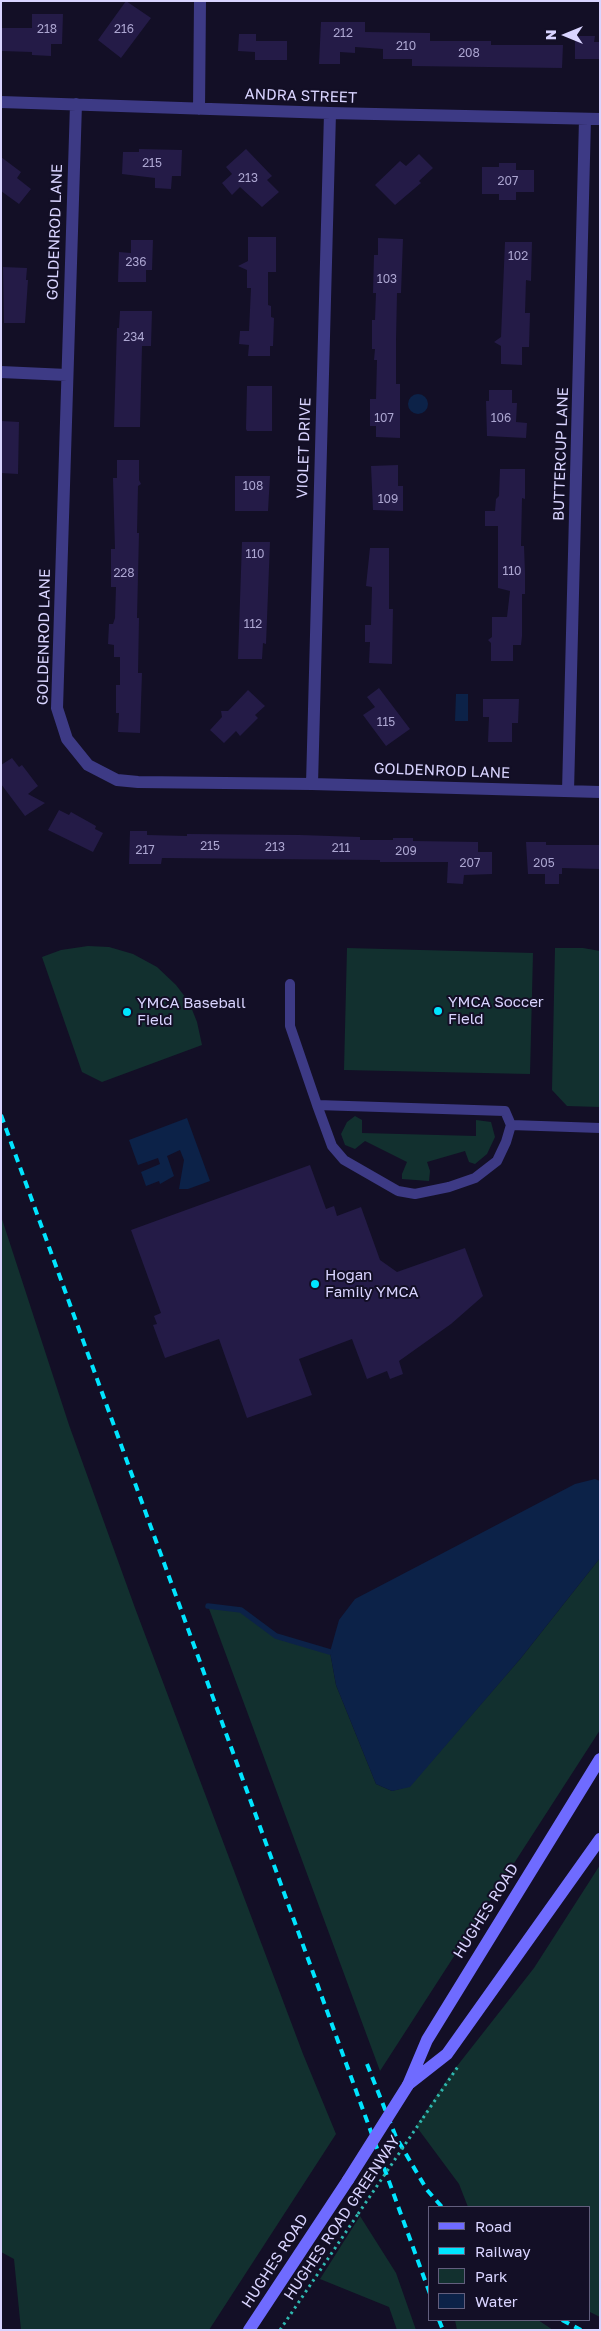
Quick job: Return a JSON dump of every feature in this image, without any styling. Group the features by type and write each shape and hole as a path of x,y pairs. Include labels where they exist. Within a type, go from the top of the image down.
{"main road":[{"name":"HUGHES ROAD","path":"249,2330 408,2085 426,2040 600,1759"},
{"name":"HUGHES ROAD","path":"408,2085 447,2054 600,1839"}],"street":[{"path":"199,108 200,1"},
{"name":"ANDRA STREET","path":"1,102 330,113 600,119"},
{"name":"GOLDENROD LANE","path":"76,104 57,708 66,739 88,765 117,780 600,792"},
{"name":"VIOLET DRIVE","path":"312,784 330,113"},
{"name":"BUTTERCUP LANE","path":"568,791 585,119"},
{"path":"1,372 67,374"}],"lane":[{"path":"290,984 290,1026 317,1106 332,1146 344,1160 398,1191 415,1194 449,1188 475,1178 497,1161 506,1142 511,1125 505,1111 317,1106"},
{"path":"511,1125 600,1128"}],"path":[{"name":"HUGHES ROAD GREENWAY","path":"280,2330 423,2118"}],"green space":[{"name":"YMCA Baseball Field","path":"88,946 109,947 133,954 157,967 176,985 189,1002 197,1022 202,1045 102,1082 82,1072 42,957 61,950"},
{"name":"YMCA Soccer Field","path":"347,948 533,953 530,1074 344,1070"},
{"path":"555,948 583,948 600,951 600,1107 567,1106 552,1090"},
{"path":"355,1116 362,1120 362,1133 476,1136 476,1120 491,1122 495,1137 487,1154 475,1164 469,1162 465,1151 427,1162 430,1171 429,1181 402,1179 407,1162 365,1141 355,1149 345,1145 341,1134 347,1122"},
{"path":"1,1216 69,1425 135,1608 303,2054 336,2134 209,2330 21,2330 14,2259 1,2252"},
{"path":"600,1558 600,1730 380,2071 208,1606 241,1610 276,1636 330,1652 336,1685 376,1784 392,1791 410,1786 521,1658"},
{"path":"600,1865 600,2317 591,2312 591,2206 468,2206 459,2184 416,2126 450,2075 534,1968"},
{"path":"360,2216 396,2273 416,2330 397,2330 389,2307 320,2279"},
{"path":"455,2321 540,2321 553,2330 457,2330"}],"water":[{"path":"418,394 425,397 428,404 425,411 418,414 411,411 408,404 411,397"},
{"path":"456,694 468,694 468,721 455,721"},
{"path":"187,1118 210,1181 188,1189 179,1189 184,1160 180,1150 167,1156 174,1176 160,1184 159,1181 146,1186 141,1172 160,1164 158,1158 138,1165 129,1140"},
{"path":"595,1479 600,1481 600,1558 521,1658 410,1787 392,1791 376,1784 336,1685 330,1652 339,1620 355,1599 575,1484"}],"building":[{"path":"126,1 151,18 121,58 98,40"},
{"path":"32,14 63,14 62,44 51,44 51,56 32,55 32,52 1,51 1,28 32,28"},
{"path":"321,22 365,22 365,32 430,33 430,41 491,41 491,45 563,45 562,68 412,66 412,59 383,59 383,49 355,47 355,53 340,52 340,64 319,64"},
{"path":"239,34 256,34 256,41 287,41 287,60 255,60 255,52 238,51"},
{"path":"575,36 595,36 594,42 600,42 600,59 575,59"},
{"path":"139,149 182,150 181,176 172,176 171,189 155,188 155,178 122,174 123,152 139,152"},
{"path":"246,149 272,176 267,180 279,192 262,207 240,187 232,195 222,183 232,174 226,167"},
{"path":"419,154 433,168 419,181 421,183 395,205 375,185 400,161 406,166"},
{"path":"1,157 21,172 17,178 31,189 19,204 1,191"},
{"path":"499,163 516,163 516,170 534,170 534,192 516,192 516,200 499,200 499,194 482,194 482,167 499,167"},
{"path":"248,237 276,237 276,272 268,272 268,305 271,306 271,317 274,318 273,346 270,346 270,356 248,356 249,345 239,344 240,331 249,331 251,288 247,288 247,270 238,266 248,261"},
{"path":"378,238 403,239 401,293 397,293 396,340 396,384 400,384 400,438 376,437 376,426 370,426 370,399 376,399 377,360 374,360 375,349 372,349 372,320 375,320 376,293 373,293 374,255 378,255"},
{"path":"131,240 153,240 152,270 146,270 146,282 118,282 119,252 131,253"},
{"path":"505,242 532,242 531,281 526,280 525,313 530,313 529,347 522,347 522,365 501,364 501,346 494,342 501,337"},
{"path":"3,267 27,268 25,323 4,323"},
{"path":"120,311 152,311 151,346 142,346 140,427 114,427 117,328 119,328"},
{"path":"247,386 272,386 272,431 247,431"},
{"path":"489,390 512,390 512,403 517,403 516,422 527,423 526,438 487,436 486,401 489,401"},
{"path":"1,421 19,422 18,474 1,473"},
{"path":"117,460 139,460 139,480 141,484 138,486 137,618 139,618 138,673 142,673 140,733 118,732 119,713 116,713 116,685 120,685 120,657 114,657 114,645 108,644 109,624 113,624 115,618 116,587 111,587 111,549 115,549 113,478 117,478"},
{"path":"398,465 398,486 403,486 403,511 373,510 371,466"},
{"path":"500,469 525,469 525,499 522,498 521,546 524,546 525,594 522,594 521,645 513,645 513,661 491,661 491,643 488,640 492,637 492,617 507,617 510,591 498,588 498,526 485,526 485,511 495,511 496,499 499,496"},
{"path":"235,476 270,476 268,511 235,511"},
{"path":"242,542 270,542 266,644 263,643 262,659 238,659"},
{"path":"370,548 389,548 389,609 393,609 392,664 369,663 370,642 365,642 365,625 371,625 372,587 366,586"},
{"path":"379,688 410,729 386,746 363,715 375,707 367,697"},
{"path":"248,690 265,706 255,715 258,718 240,736 236,731 224,743 210,730 222,717 221,711 228,711"},
{"path":"483,699 519,699 518,723 512,723 512,742 488,742 489,717 483,717"},
{"path":"12,758 19,767 22,765 38,786 28,794 45,803 25,816 1,784 1,765"},
{"path":"59,810 69,815 71,812 96,826 95,829 103,833 93,852 48,830"},
{"path":"130,831 147,831 147,835 300,835 360,837 360,840 413,838 413,841 478,842 478,852 492,852 492,874 464,875 463,884 447,883 448,862 380,862 380,860 162,858 161,864 129,864"},
{"path":"526,842 546,842 546,845 600,845 600,869 562,868 562,874 559,874 559,884 545,884 545,874 528,874"},
{"name":"Hogan Family YMCA","path":"310,1165 326,1209 334,1206 337,1216 361,1207 380,1260 397,1272 465,1248 483,1296 451,1324 399,1361 403,1374 390,1379 387,1371 367,1379 352,1339 299,1359 312,1395 247,1418 219,1339 165,1358 153,1325 157,1324 154,1316 161,1313 131,1230"}],"waterway":[{"path":"208,1606 241,1610 276,1636 330,1652"}],"railway":[{"path":"1,1115 428,2289"},
{"path":"367,2064 396,2137 427,2190 441,2206"},
{"path":"439,2321 443,2330"},
{"path":"564,2321 581,2330"}],"place":[{"name":"YMCA Soccer Field","path":"438,1011"},
{"name":"YMCA Baseball Field","path":"127,1012"},
{"name":"Hogan Family YMCA","path":"315,1284"}]}
